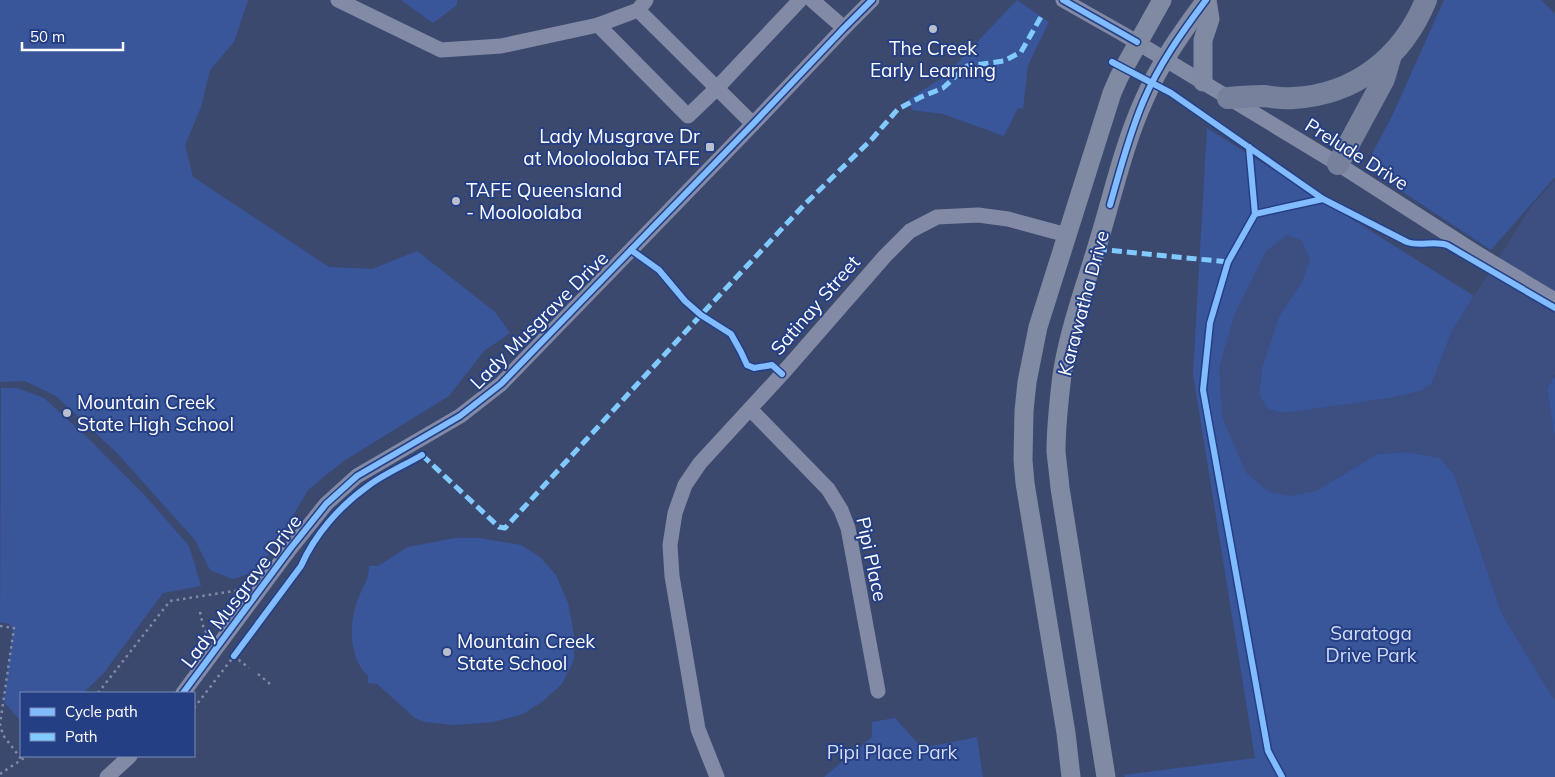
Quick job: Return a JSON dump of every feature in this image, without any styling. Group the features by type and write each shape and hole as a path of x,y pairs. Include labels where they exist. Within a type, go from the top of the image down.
{"highway":[{"path":"1338,164 1384,79 1392,56 1412,29 1426,0"},
{"path":"1228,98 1263,96 1292,98 1326,94 1360,79 1392,56"}],"main road":[{"name":"Karawatha Drive","path":"1071,777 1066,733 1028,508 1023,460 1024,411 1027,382 1038,326 1112,93 1119,76 1162,0"},
{"name":"Karawatha Drive","path":"1106,777 1060,488 1056,452 1062,374 1072,332 1125,153 1144,101 1165,58 1181,32 1206,0"},
{"path":"1203,82 1203,40 1210,19 1206,0"}],"street":[{"path":"338,0 441,50 502,46 598,25 642,5 717,88 753,124"},
{"path":"598,25 688,116 800,0"},
{"path":"812,0 844,28"},
{"name":"Lady Musgrave Drive","path":"184,692 290,549 326,504 357,476 460,416 501,384 872,0"},
{"path":"1063,0 1138,42"},
{"name":"Prelude Drive","path":"1138,42 1555,300"},
{"name":"Satinay Street","path":"717,777 698,729 672,576 670,544 675,513 685,485 700,463 885,256 910,231 937,217 978,215 1008,219 1068,235"},
{"name":"Pipi Place","path":"750,409 828,489 841,510 848,528 878,691"},
{"path":"1099,777 1102,749"},
{"path":"108,777 129,757"}],"path":[{"path":"99,692 170,601 240,590"},
{"path":"188,598 191,601"},
{"path":"200,612 204,630 209,634"},
{"path":"0,626 14,628 0,724 1,731 22,760"},
{"path":"195,707 239,649"},
{"path":"234,656 249,668"},
{"path":"258,674 270,684"},
{"path":"0,774 26,757"}],"green space":[{"path":"0,0 248,0 234,42 210,70 201,107 185,145 193,177 329,267 372,269 417,251 495,312 510,333 484,351 449,396 342,462 308,490 257,571 233,579 210,570 195,540 117,453 56,396 25,381 0,382"},
{"path":"401,0 457,0 457,5 433,23"},
{"path":"1017,0 1049,22 1028,65 1023,109 1018,108 1004,136 943,114 912,110 909,99 945,76"},
{"path":"1444,0 1541,0 1555,14 1555,177 1491,250 1365,167 1393,114"},
{"name":"Saratoga Drive Park","path":"1207,128 1474,296 1452,331 1432,383 1421,391 1390,398 1303,411 1282,413 1268,409 1259,395 1262,367 1279,316 1303,280 1219,367 1316,491 1377,454 1407,452 1440,458 1454,474 1502,614 1555,701 1555,777 1125,777 1124,775 1255,758 1193,374"},
{"path":"1555,376 1555,439 1547,388"},
{"name":"Mountain Creek State High School","path":"1,388 17,388 44,398 92,442 149,500 189,546 201,586 163,593 103,674 84,692 20,692 20,720 4,702 13,631 9,624 0,622"},
{"path":"455,538 479,538 521,545 540,557 556,575 568,603 574,635 574,660 562,684 542,702 523,714 493,722 453,725 425,722 415,718 377,684 368,683 368,676 361,668 357,659 352,639 353,618 358,599 367,579 369,566 378,566 408,547"},
{"name":"Pipi Place Park","path":"895,718 922,748 977,737 983,777 824,777 872,737 872,722"}],"shaded area":[{"path":"1555,180 1555,374 1547,388 1555,439 1555,701 1502,614 1454,474 1440,458 1407,452 1377,454 1316,491 1290,496 1269,492 1246,473 1222,417 1219,367 1235,313 1266,251 1287,235 1301,240 1310,258 1303,280 1279,316 1262,367 1259,395 1268,409 1282,413 1390,398 1421,391 1432,383 1452,331 1532,205"}],"marked path":[{"path":"422,455 499,527 505,528 806,203 872,139 898,109 943,88 967,66 1004,61 1021,52 1042,15"},
{"path":"1097,249 1228,262"}],"cycle path":[{"path":"184,692 290,549 326,504 357,476 460,416 501,384 872,0"},
{"path":"1063,0 1137,42"},
{"path":"1110,205 1129,140 1149,88 1188,24 1206,0"},
{"path":"1112,62 1171,93 1323,199 1407,242 1447,245 1555,308"},
{"path":"1249,147 1255,214"},
{"path":"1282,777 1268,751 1203,390 1210,323 1228,262 1255,214 1323,199"},
{"path":"631,250 659,270 685,301 701,315 731,334 747,365 754,368 772,365 782,374"},
{"path":"234,656 301,566 313,543 338,512 374,482 422,455"}],"place":[{"name":"The Creek Early Learning","path":"933,29"},
{"name":"Lady Musgrave Dr at Mooloolaba TAFE","path":"710,147"},
{"name":"TAFE Queensland - Mooloolaba","path":"456,201"},
{"name":"Mountain Creek State High School","path":"67,413"},
{"name":"Mountain Creek State School","path":"447,652"}]}
